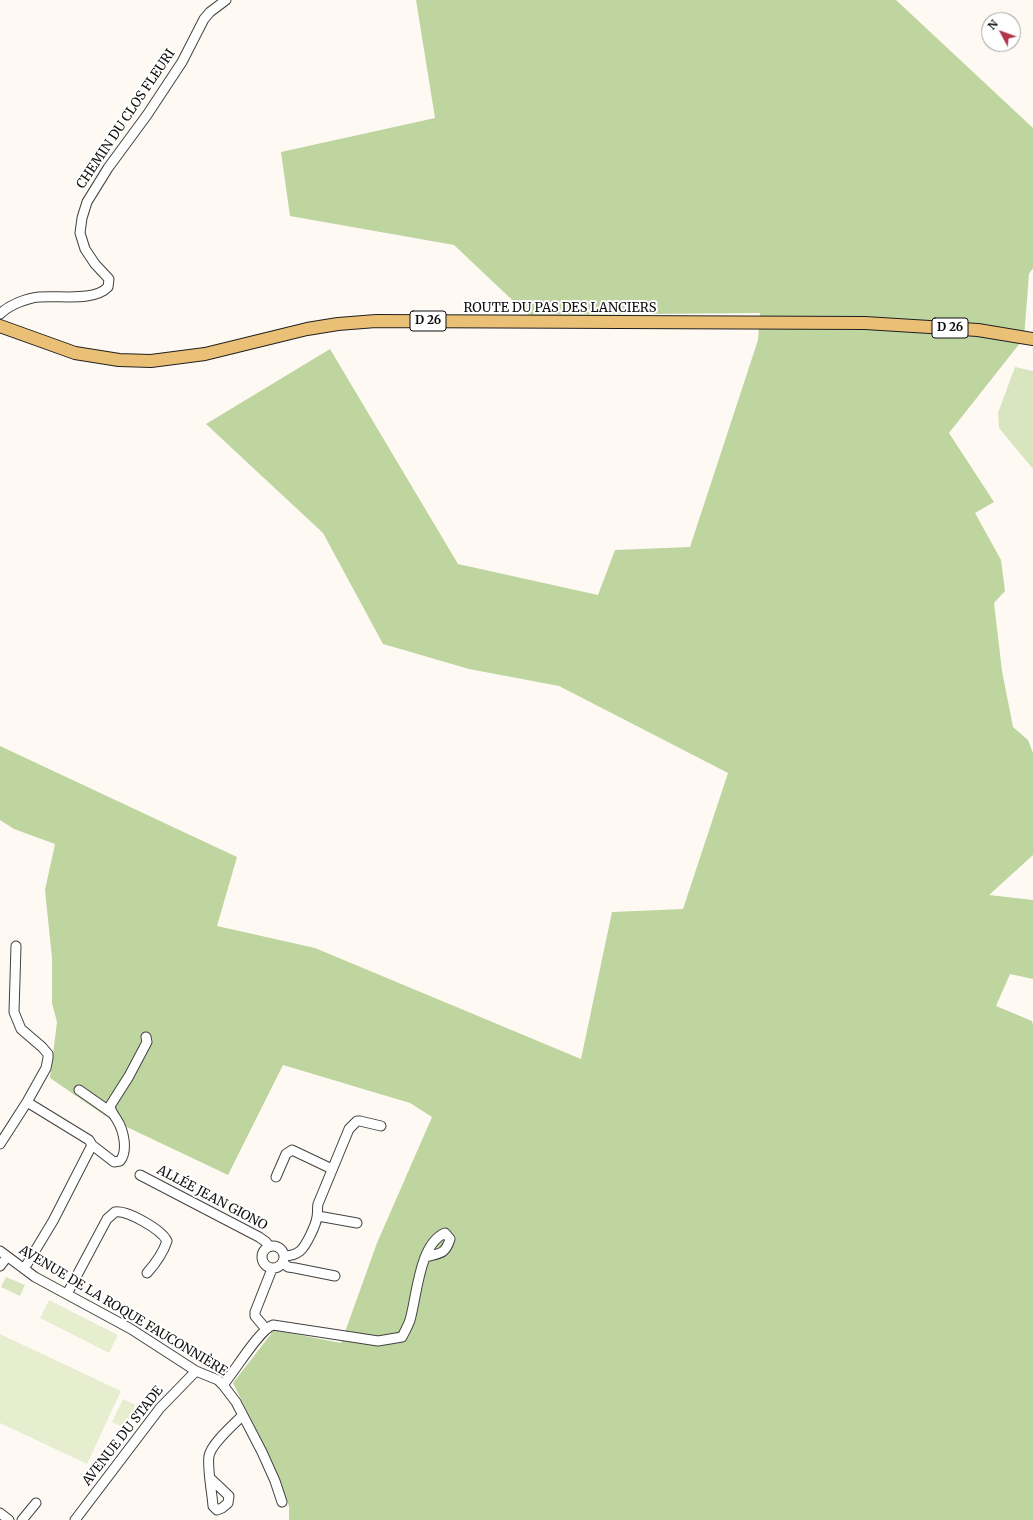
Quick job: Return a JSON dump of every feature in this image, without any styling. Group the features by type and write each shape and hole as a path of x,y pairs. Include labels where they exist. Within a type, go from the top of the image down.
{"main road":[{"name":"ROUTE DU PAS DES LANCIERS","path":"0,326 75,353 119,360 151,361 205,354 307,329 338,324 376,321 865,323 978,330 1033,339"}],"street":[{"name":"CHEMIN DU CLOS FLEURI","path":"0,314 18,303 38,297 85,296 103,292 108,287 108,279 95,264 86,249 80,233 82,218 87,202 108,168 147,115 182,62 204,19 210,12 226,0"},
{"path":"0,1144 27,1102 46,1068 48,1054 21,1029 14,1012 16,946"},
{"path":"27,1102 89,1140 92,1145 114,1162 117,1162 122,1159 124,1146 123,1136 110,1106 147,1042 146,1037"},
{"path":"79,1090 112,1112"},
{"path":"335,1276 288,1266 284,1259 283,1251 278,1247 269,1246 262,1252 261,1258 264,1265 272,1268 279,1267 284,1259 300,1251 318,1216 318,1204 346,1136 352,1126 360,1120 381,1126"},
{"path":"24,1269 53,1221 92,1145"},
{"path":"276,1177 286,1154 292,1150 332,1169"},
{"name":"ALLÉE JEAN GIONO","path":"140,1175 259,1237 269,1246"},
{"path":"67,1294 108,1219 111,1214 115,1212 124,1212 157,1229 167,1240 166,1245 155,1264 147,1272"},
{"path":"318,1216 357,1223"},
{"path":"0,1266 4,1254"},
{"name":"AVENUE DE LA ROQUE FAUCONNIÈRE","path":"4,1254 35,1277 131,1329 196,1371 218,1380 223,1384 236,1402 265,1459 275,1481 282,1502"},
{"path":"223,1384 266,1329 273,1325 378,1341 402,1337 410,1321 425,1257"},
{"path":"266,1329 255,1316 255,1312 272,1268"},
{"name":"AVENUE DU STADE","path":"75,1520 160,1408 196,1371"},
{"path":"210,1478 208,1464 211,1451 242,1416"},
{"path":"22,1520 36,1503"},
{"path":"0,1513 9,1520"}],"green space":[{"path":"416,0 896,0 1033,128 1033,268 1029,274 1024,338 949,433 994,502 975,513 1001,560 1005,591 994,603 1002,671 1013,727 1028,740 1033,753 1033,855 989,895 1033,900 1033,979 1010,974 996,1006 1032,1021 1033,1025 1033,1520 289,1520 289,1506 272,1461 233,1383 274,1330 341,1343 377,1243 432,1117 410,1103 283,1065 228,1175 110,1119 50,1078 57,1022 52,1003 52,958 45,890 55,844 14,829 0,820 0,746 237,857 217,926 315,948 581,1059 612,912 683,909 728,773 559,686 469,669 383,644 323,533 206,424 330,349 458,564 598,595 615,550 690,547 758,340 760,313 528,315 454,245 290,216 281,152 435,118"},
{"path":"1015,367 1033,371 1033,469 999,428 998,413"},
{"path":"6,1277 25,1285 20,1296 1,1287"},
{"path":"49,1300 118,1335 109,1353 40,1318"},
{"path":"0,1334 121,1391 87,1464 0,1423"},
{"path":"123,1399 135,1405 125,1428 112,1422"}]}
